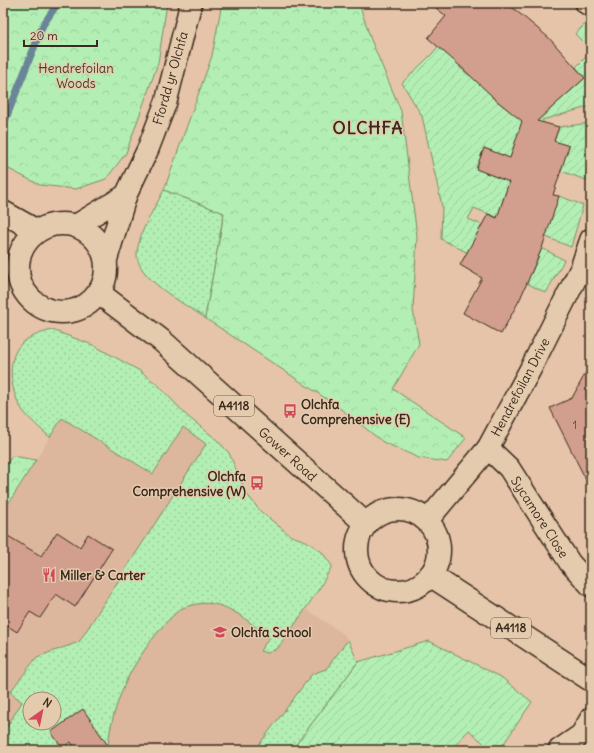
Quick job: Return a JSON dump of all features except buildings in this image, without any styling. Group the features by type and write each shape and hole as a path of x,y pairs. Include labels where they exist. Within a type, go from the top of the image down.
{"main road":[{"path":"3,212 37,231"},
{"path":"62,224 75,226 86,231 95,239 102,249 106,261 105,280 98,293 89,304 79,310 64,313 48,311 29,299 22,289 18,276 18,264 21,251 28,240 37,231 49,226 62,224"},
{"path":"3,247 18,264"},
{"name":"Gower Road","path":"98,293 161,340 366,524"},
{"path":"396,509 403,509 416,513 427,521 435,533 439,547 437,562 430,575 421,584 404,590 386,588 374,583 366,574 357,554 360,533 366,524 377,515 396,509"},
{"name":"A4118","path":"430,575 591,680"}],"street":[{"name":"Ffordd yr Olchfa","path":"106,261 126,194 148,149 166,102 191,3"},
{"path":"586,3 591,6"},
{"path":"75,226 126,194"},
{"name":"Hendrefoilan Drive","path":"427,521 488,448 531,368 581,268 591,239"},
{"name":"Sycamore Close","path":"488,448 509,468 570,563 591,586"},
{"path":"559,750 580,735 591,718"}],"shaded area":[{"path":"62,418 153,474 183,427 207,444 79,642 37,657 10,692 22,702 3,733 3,512"},
{"name":"Olchfa School","path":"172,519 345,635 358,662 292,750 9,750 24,731 62,731 62,709"}],"green space":[{"name":"Hendrefoilan Woods","path":"3,3 167,3 158,63 126,153 106,179 76,189 40,185 3,166"},
{"path":"222,3 359,3 371,40 401,111 417,236 413,310 419,344 393,389 466,438 447,462 419,458 383,442 337,406 205,318 224,213 164,190 212,56"},
{"path":"591,20 591,50 575,34 588,21"},
{"path":"446,37 468,56 459,67 470,76 476,69 499,87 492,97 513,113 529,89 548,111 585,78 576,67 591,52 591,106 542,120 544,123 529,128 510,159 484,148 477,169 500,178 510,180 500,209 540,222 559,196 583,205 571,247 474,208 468,219 491,229 531,274 542,248 564,260 546,293 441,239 442,206 422,116 402,83 432,54"},
{"path":"591,123 591,141 586,180 561,171 554,141 559,127"},
{"path":"164,190 224,213 205,318 152,281 138,262 137,252 141,235"},
{"path":"52,330 93,345 140,371 158,385 187,416 216,439 229,453 246,493 260,511 291,536 306,541 322,552 332,566 319,589 289,633 277,649 267,653 260,651 269,638 245,618 227,608 208,603 197,604 179,610 155,635 128,677 116,708 110,730 108,745 103,750 3,750 3,733 22,702 10,692 37,657 79,642 206,444 183,427 153,474 62,418 50,437 23,411 19,404 13,387 11,368 16,351 21,344 24,341"},
{"path":"12,456 36,460 3,512 3,470"},
{"path":"348,640 358,662 292,750 255,750 312,674 326,669"},
{"path":"429,641 501,677 532,702 500,749 491,750 469,730 450,750 292,750 358,662"}],"waterway":[{"path":"3,126 43,25 58,3"}],"place":[{"name":"Olchfa Comprehensive (E)","path":"290,411"},
{"name":"Olchfa Comprehensive (W)","path":"257,483"},
{"name":"Miller & Carter","path":"49,575"},
{"name":"Olchfa School","path":"220,632"}],"district":[{"name":"OLCHFA","path":"368,128"}]}
